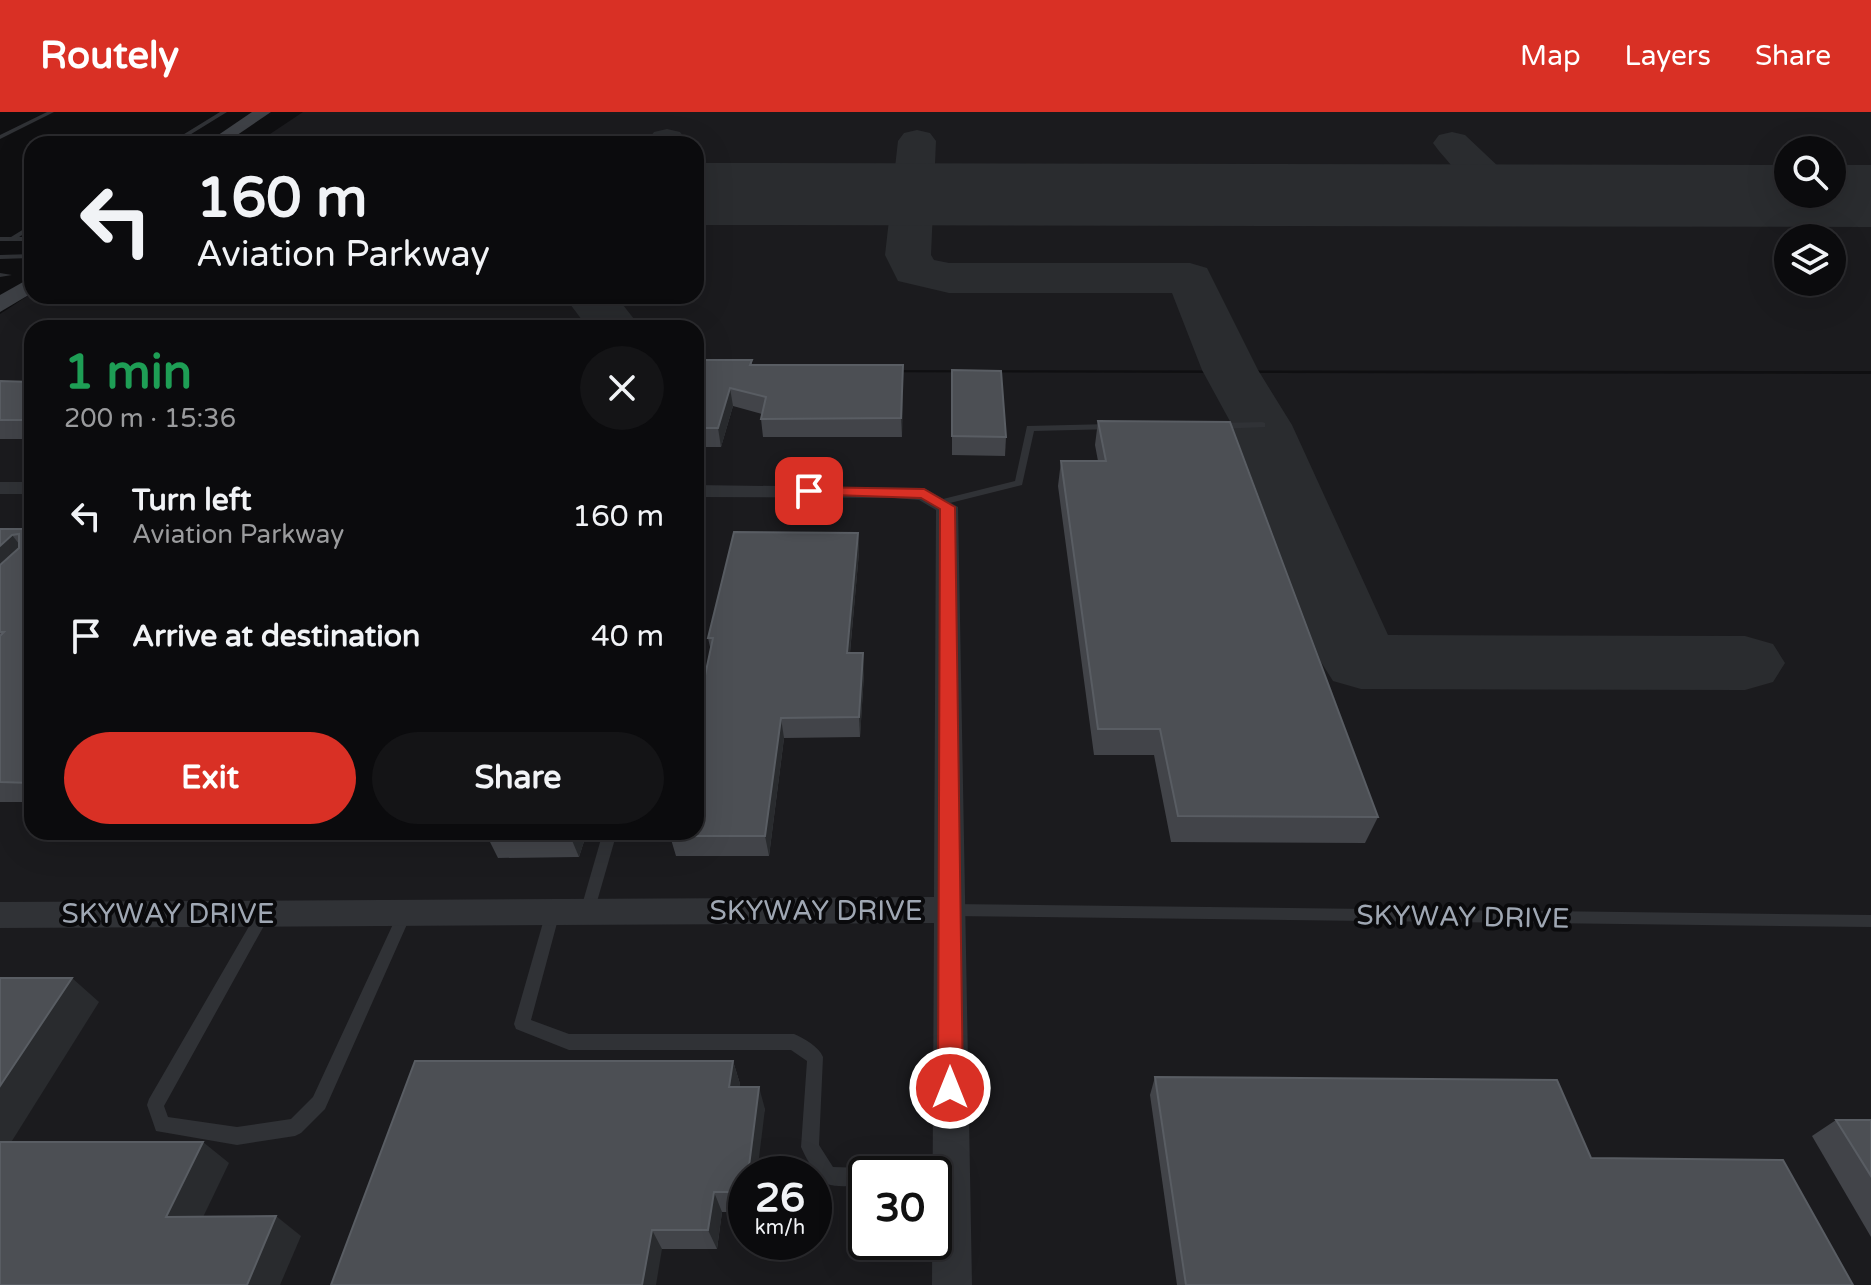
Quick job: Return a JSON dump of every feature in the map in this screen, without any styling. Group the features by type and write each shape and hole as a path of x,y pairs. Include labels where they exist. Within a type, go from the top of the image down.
{"main road":[{"path":"229,136 270,116"},
{"path":"249,136 270,116"},
{"path":"2,271 24,261"},
{"path":"0,305 24,288"}],"street":[{"path":"0,488 24,488"},
{"path":"704,491 894,492 924,494 947,507 949,910 943,1156"},
{"name":"SKYWAY DRIVE","path":"0,915 949,910"},
{"path":"950,1260 952,1285"}],"lane":[{"path":"0,137 51,112"},
{"path":"184,136 224,112"},
{"path":"11,239 24,231"},
{"path":"0,239 24,239"},
{"path":"1200,426 1262,425"},
{"path":"942,502 1019,483 1030,428 1123,427"},
{"path":"587,912 608,840"},
{"name":"SKYWAY DRIVE","path":"949,910 1871,921"},
{"path":"553,912 522,1024 569,1042 794,1042 815,1057 810,1147 828,1176 848,1177"},
{"path":"264,913 155,1105 162,1125 237,1136 295,1127 319,1103 405,913"}],"shaded area":[{"path":"303,112 1871,112 1871,371 704,370 704,320 24,320 24,840 704,840 704,372 1871,374 1871,1285 0,1285 0,314 24,298 24,304 704,304 704,136 267,136"}],"building":[{"path":"704,360 752,360 750,365 903,365 901,418 761,419 766,397 730,388 718,428 704,428"},
{"path":"952,370 1001,371 1006,437 952,436"},
{"path":"0,381 24,382 24,420 0,420"},
{"path":"1098,421 1230,422 1378,817 1178,816 1160,729 1098,729 1061,461 1106,461"},
{"path":"0,529 24,529 24,783 0,782 0,636 4,632 0,632 0,565 19,548 19,534 12,535 0,546"},
{"path":"734,532 858,533 847,653 863,653 859,717 781,718 765,836 704,836 704,680 713,638 708,638"},
{"path":"0,978 72,978 0,1086"},
{"path":"415,1061 733,1061 729,1087 759,1087 750,1156 728,1156 728,1192 714,1192 708,1230 652,1230 642,1285 331,1285"},
{"path":"1155,1077 1557,1080 1591,1158 1783,1160 1853,1285 1186,1285"},
{"path":"1836,1120 1871,1120 1871,1176"},
{"path":"0,1142 203,1142 166,1217 276,1216 247,1285 0,1285"}],"taxiway":[{"path":"917,141 908,255 915,271 949,278 1190,278 1230,370 1262,425 1361,662 1745,663"},
{"path":"1452,143 1504,195"},
{"path":"596,304 608,320"}],"runway":[{"path":"704,194 1871,196"}],"route":[{"path":"809,491 924,494 947,507 950,1088"}]}
